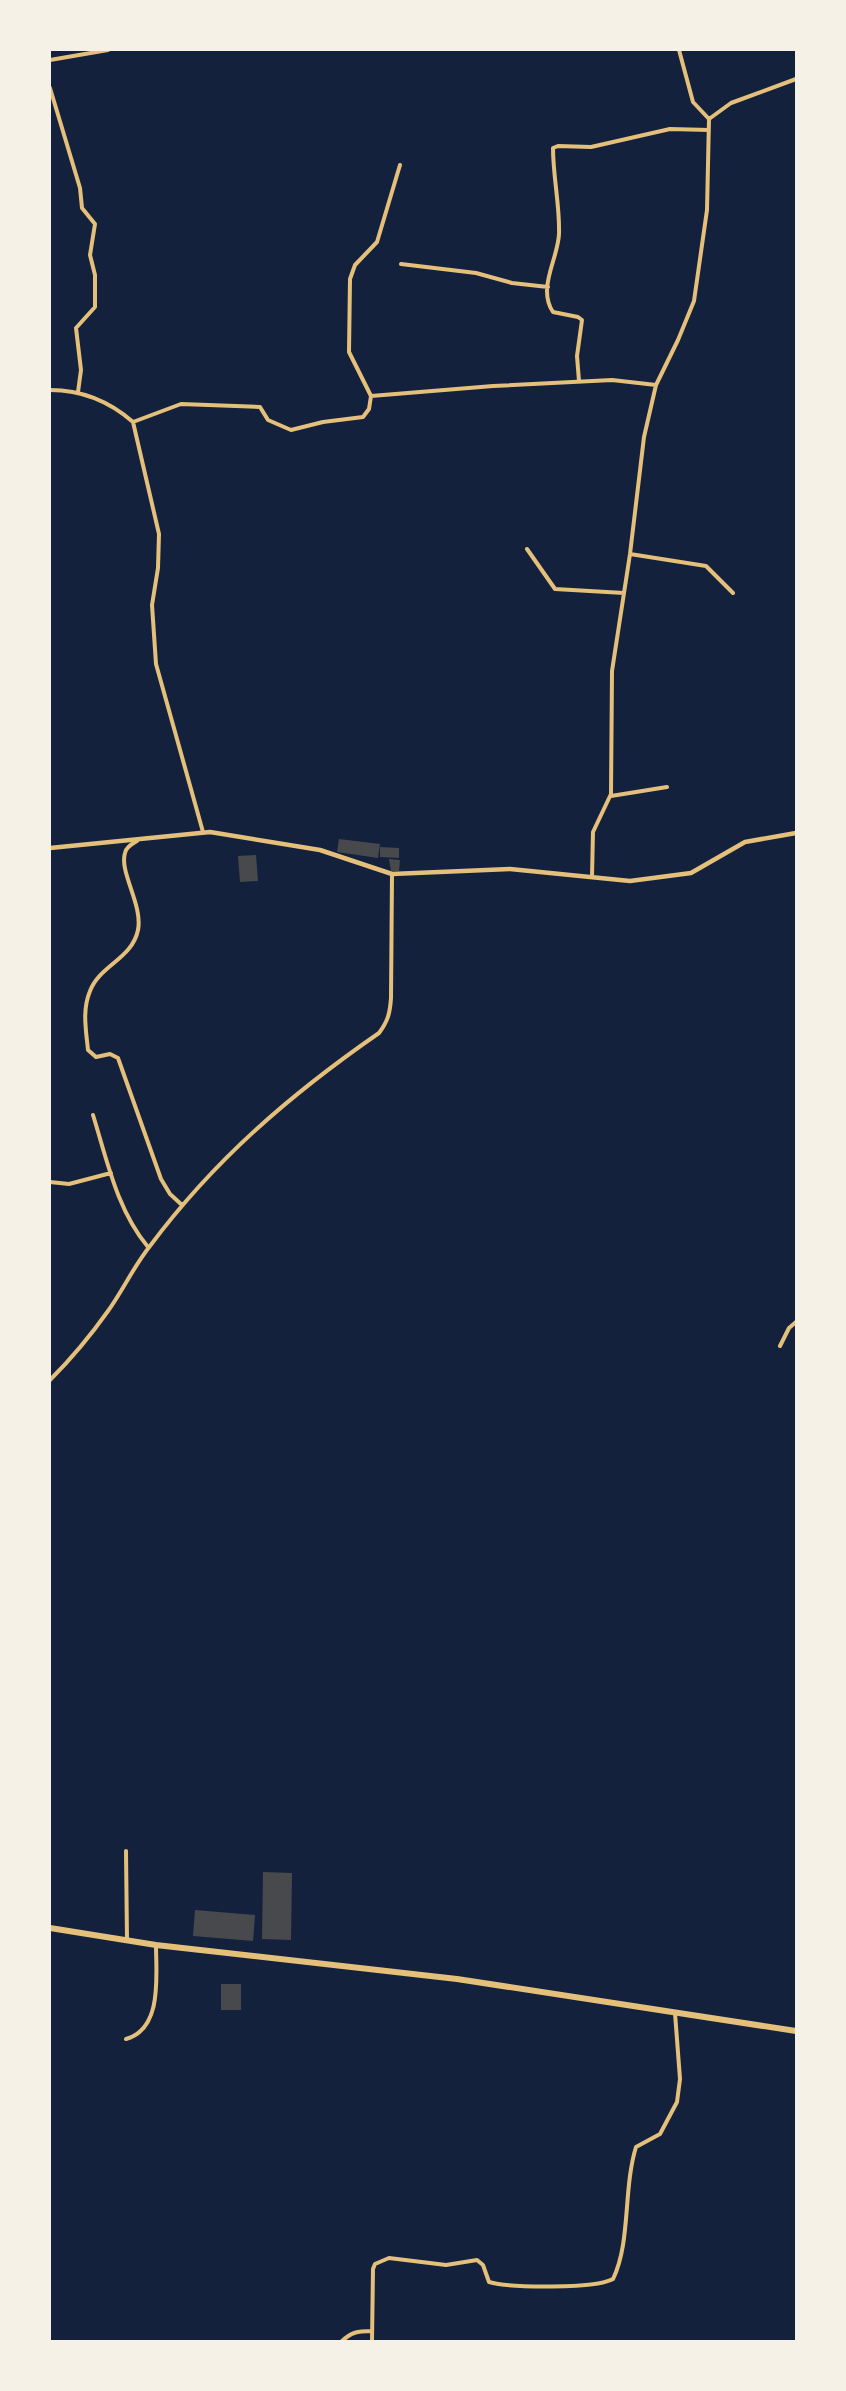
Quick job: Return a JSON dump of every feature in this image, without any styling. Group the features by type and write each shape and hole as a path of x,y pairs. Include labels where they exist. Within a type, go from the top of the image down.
{"main road":[{"path":"50,1928 156,1945 415,1974 796,2031"}],"street":[{"path":"50,60 108,50"},
{"path":"592,876 593,832 610,796 612,671 630,554 644,437 656,385 694,301 707,210 709,120 693,102 679,50"},
{"path":"709,120 731,103 796,79"},
{"path":"50,88 80,188 81,203 94,220 96,231 90,255 95,275 95,307 76,328 81,370 78,392"},
{"path":"579,381 578,356 582,320 578,317 553,312 549,304 548,287 559,236 554,147 591,147 670,129 709,130"},
{"path":"133,422 181,404 258,406 262,408 268,420 295,430 323,422 363,417 369,409 371,396 349,352 350,279 355,265 377,242 400,165"},
{"path":"401,264 476,273 512,283 548,287"},
{"path":"371,396 579,381 612,380 656,385"},
{"path":"50,390 78,392 114,408 133,422 159,534 158,568 152,606 156,664 203,832"},
{"path":"527,549 555,589 624,593"},
{"path":"630,554 706,566 733,593"},
{"path":"610,796 667,788"},
{"path":"50,848 137,841 203,832 320,850 392,874 510,869 630,880 678,876 697,871 745,842 796,833"},
{"path":"137,841 127,848 124,859 139,913 137,933 130,949 102,975 89,992 85,1010 88,1050 96,1057 110,1054 118,1058 161,1179 170,1194 182,1205"},
{"path":"50,1380 108,1311 148,1247 182,1205 228,1155 292,1096 379,1033 385,1025 389,1017 391,998 392,874"},
{"path":"93,1115 125,1212 134,1231 148,1247"},
{"path":"50,1182 69,1184 111,1173"},
{"path":"780,1346 789,1328 796,1322"},
{"path":"126,1851 127,1941"},
{"path":"126,2039 140,2033 150,2016 158,1980 156,1945"},
{"path":"372,2342 373,2269 375,2264 388,2258 446,2265 477,2260 483,2265 489,2282 506,2285 590,2285 613,2279 620,2254 627,2183 636,2147 660,2134 680,2090 675,2013"},
{"path":"341,2342 348,2334 371,2331"}],"building":[{"path":"339,839 380,844 378,858 337,852"},
{"path":"380,847 399,848 399,858 380,857"},
{"path":"256,855 258,881 240,882 238,856"},
{"path":"389,859 400,860 399,871 391,871"},
{"path":"263,1872 292,1873 291,1940 262,1939"},
{"path":"195,1910 255,1915 253,1941 193,1936"},
{"path":"221,1984 241,1984 241,2010 221,2010"}]}
